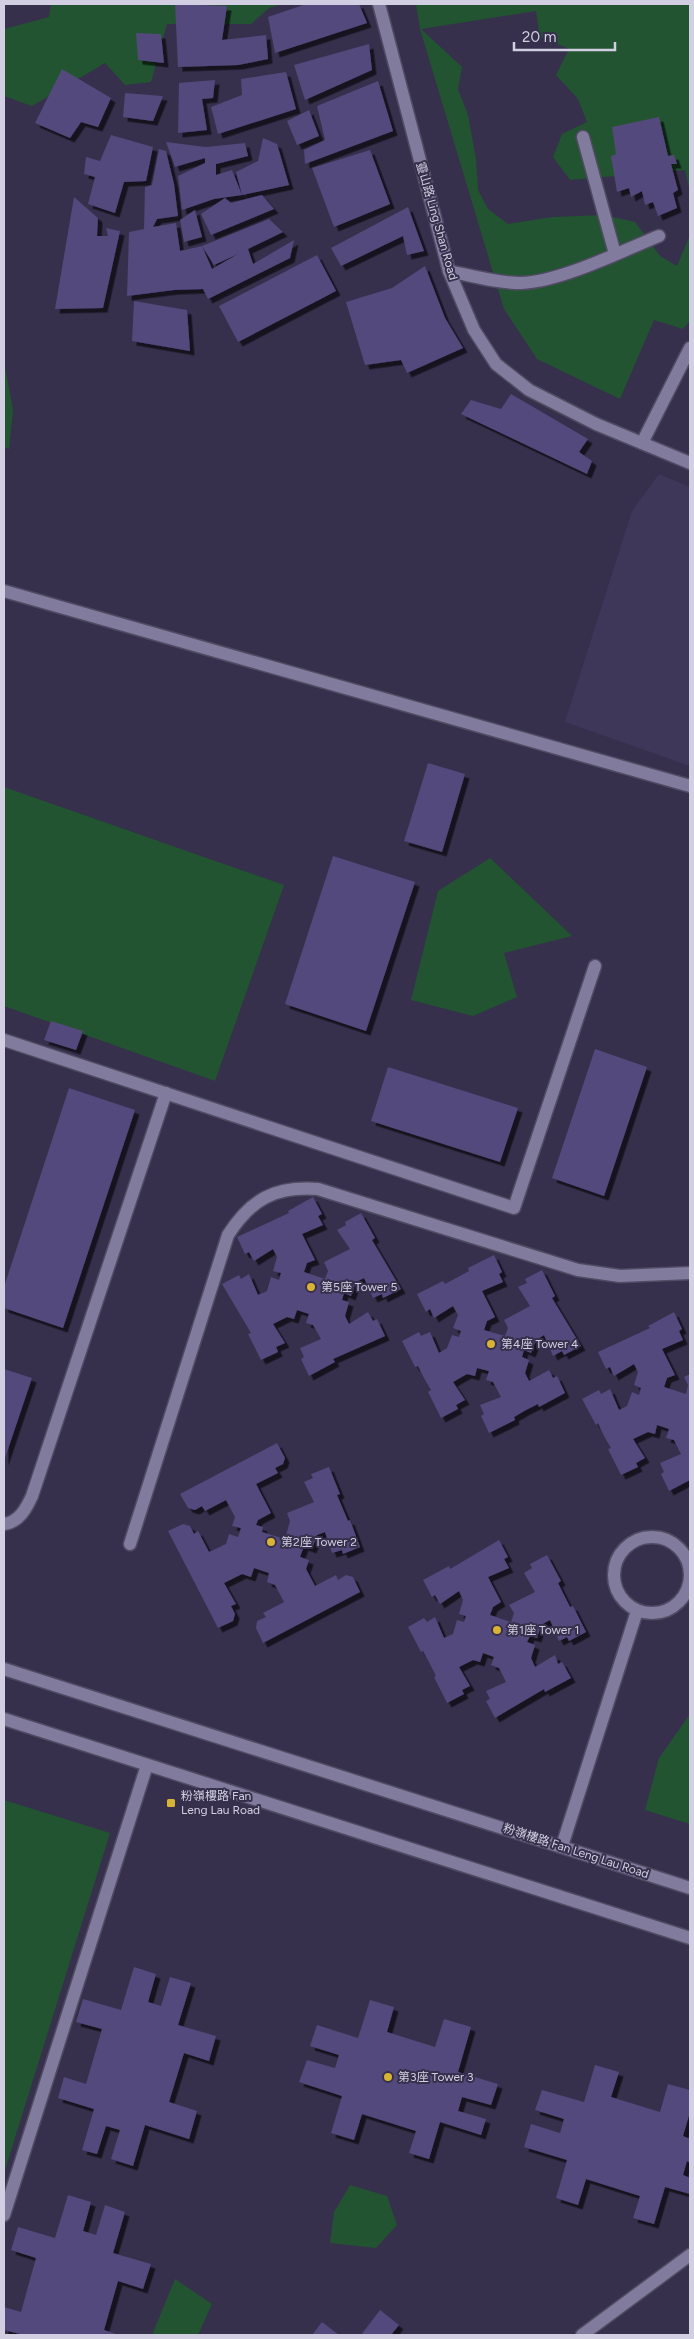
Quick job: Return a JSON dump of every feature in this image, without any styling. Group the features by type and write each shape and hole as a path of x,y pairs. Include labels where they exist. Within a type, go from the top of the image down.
{"street":[{"name":"靈山路 Ling Shan Road","path":"379,4 449,271 474,330 496,364 529,390 596,424 690,463"},
{"path":"583,137 615,254"},
{"path":"449,271 504,282 523,283 549,279 660,236"},
{"path":"642,443 690,348"},
{"path":"4,592 690,786"},
{"path":"4,1040 514,1208 594,966"},
{"path":"4,1524 9,1523 24,1513 32,1496 166,1094"},
{"path":"130,1544 228,1235 238,1220 266,1196 282,1190 318,1189 599,1275 634,1276 690,1273"},
{"path":"648,1536 666,1540 686,1549 690,1574 688,1587 682,1598 673,1607 662,1612 649,1614 637,1611 626,1604 618,1594 614,1576 618,1557 626,1547 636,1540 648,1536"},
{"path":"562,1846 637,1611"},
{"name":"粉嶺樓路 Fan Leng Lau Road","path":"4,1669 690,1888"},
{"path":"4,1719 690,1938"},
{"path":"4,2215 147,1765"},
{"path":"582,2335 690,2255"}],"shaded area":[{"path":"659,474 690,487 690,766 565,722 632,511"}],"green space":[{"path":"51,4 282,4 269,8 251,24 167,24 151,82 125,85 105,63 32,106 4,96 4,29 49,17"},
{"path":"416,4 690,4 690,192 685,170 570,180 553,157 562,134 587,122 578,99 556,75 569,49 540,37 536,11 421,29 462,67 458,89 468,115 476,159 478,190 488,209 508,224 552,217 604,215 635,222 660,256 677,266 690,235 690,321 683,329 654,320 620,399 537,359 504,309 420,29"},
{"path":"4,361 13,410 9,449 4,447"},
{"path":"4,787 284,885 215,1081 4,1006"},
{"path":"490,858 572,936 504,953 517,997 473,1016 411,1000 438,891"},
{"path":"690,1714 690,1824 645,1810 659,1758"},
{"path":"4,1800 110,1833 4,2173"},
{"path":"350,2185 387,2196 397,2225 376,2248 330,2243 334,2212"},
{"path":"175,2279 212,2304 198,2335 152,2335"}],"building":[{"path":"175,4 227,6 222,40 266,35 268,59 238,65 178,67"},
{"path":"306,4 359,4 367,23 275,53 268,17"},
{"path":"136,33 161,34 164,63 138,60"},
{"path":"369,44 372,70 305,100 294,65"},
{"path":"62,69 111,98 98,127 81,122 70,138 35,123"},
{"path":"286,72 296,109 218,134 211,107 242,95 241,79"},
{"path":"215,80 213,98 202,99 207,130 178,133 179,83"},
{"path":"378,81 393,131 305,164 304,150 325,140 317,106"},
{"path":"125,93 163,96 153,121 123,117"},
{"path":"309,110 319,136 297,145 287,121"},
{"path":"659,117 668,156 674,155 677,164 671,164 678,190 673,193 677,208 658,216 653,202 645,205 642,191 631,197 629,188 617,192 611,156 616,154 612,127"},
{"path":"111,135 153,147 146,181 124,182 115,213 88,204 95,177 84,174 86,157 100,161"},
{"path":"263,138 277,144 289,185 242,195 236,172 258,161"},
{"path":"166,142 206,147 245,143 248,156 216,164 216,175 232,170 242,195 214,199 182,210 178,176 205,163 205,158 175,167"},
{"path":"159,149 166,151 174,184 178,216 157,219 153,227 176,223 180,251 202,246 269,219 283,232 248,249 253,264 294,240 290,258 208,299 203,289 174,290 127,296 129,232 144,229 145,187 152,185","holes":["202,246 214,265 238,254 212,269"]},
{"path":"370,150 390,204 334,227 312,168"},
{"path":"262,195 274,209 211,235 201,214 225,198 231,203"},
{"path":"74,197 98,218 97,236 108,236 106,228 120,231 103,308 55,309"},
{"path":"408,207 424,251 407,255 403,236 341,266 331,248"},
{"path":"195,210 202,237 184,242 180,220"},
{"path":"317,255 336,291 238,342 219,306"},
{"path":"425,266 445,318 463,348 407,373 401,360 365,365 346,302 392,288"},
{"path":"134,301 187,310 190,351 132,341"},
{"path":"511,394 588,439 579,452 592,461 587,474 461,414 471,400 501,409"},
{"path":"428,763 465,774 442,852 404,841"},
{"path":"333,856 415,882 366,1031 285,1004"},
{"path":"51,1021 83,1031 76,1050 44,1040"},
{"path":"595,1049 647,1067 604,1196 552,1178"},
{"path":"388,1067 518,1108 500,1162 371,1121"},
{"path":"69,1088 135,1110 63,1328 4,1308 4,1287"},
{"name":"第5座 Tower 5","path":"313,1197 322,1214 318,1216 323,1225 302,1234 315,1260 307,1263 304,1272 325,1279 328,1271 324,1262 350,1249 337,1230 346,1225 345,1222 361,1213 375,1238 372,1240 401,1289 383,1298 382,1294 373,1298 364,1278 356,1282 351,1296 344,1293 342,1300 349,1302 345,1316 349,1324 368,1312 373,1321 377,1319 385,1336 333,1359 335,1362 309,1376 301,1359 304,1357 300,1348 321,1339 313,1325 306,1323 309,1314 297,1310 294,1319 287,1317 273,1324 285,1343 276,1347 278,1352 261,1360 248,1334 251,1333 222,1284 239,1275 241,1279 249,1274 258,1295 267,1291 271,1277 279,1280 281,1273 273,1271 277,1257 273,1249 254,1261 249,1252 245,1254 237,1237 289,1213 288,1211"},
{"name":"第4座 Tower 4","path":"494,1255 502,1272 499,1274 503,1282 482,1291 495,1317 487,1321 484,1330 505,1336 508,1328 504,1320 530,1306 518,1287 527,1283 525,1279 542,1270 555,1296 552,1298 581,1346 564,1355 562,1351 553,1356 544,1335 536,1340 531,1353 524,1350 522,1357 529,1360 525,1373 529,1381 549,1370 553,1378 557,1376 565,1393 539,1407 538,1404 526,1410 514,1417 515,1420 489,1433 481,1416 484,1414 480,1405 501,1397 493,1382 486,1380 489,1371 477,1368 475,1376 467,1374 453,1382 465,1400 456,1405 458,1409 441,1418 428,1392 431,1390 418,1366 415,1367 402,1341 419,1332 421,1336 430,1332 439,1353 447,1348 452,1335 459,1337 461,1331 453,1328 458,1315 453,1306 434,1318 430,1309 426,1312 417,1294 443,1281 445,1284 469,1271 468,1268"},
{"path":"674,1312 682,1329 679,1331 683,1340 662,1349 675,1375 667,1378 664,1387 686,1394 688,1385 684,1377 690,1374 690,1480 669,1491 661,1474 664,1472 660,1463 681,1454 674,1440 666,1438 669,1429 657,1425 655,1434 648,1432 633,1439 645,1458 636,1463 638,1467 621,1475 608,1449 611,1448 598,1423 596,1425 582,1399 599,1390 601,1394 610,1389 619,1410 627,1406 632,1392 639,1395 641,1388 634,1385 638,1372 634,1364 614,1376 610,1367 606,1369 598,1352 650,1328 648,1326"},
{"path":"4,1369 32,1378 4,1461"},
{"name":"第2座 Tower 2","path":"277,1443 285,1458 283,1464 275,1468 278,1473 256,1484 271,1513 258,1520 256,1525 263,1527 262,1532 285,1539 290,1521 287,1513 314,1502 304,1482 313,1478 311,1474 329,1467 340,1494 337,1495 348,1521 350,1520 360,1547 343,1554 342,1550 332,1553 325,1532 317,1535 312,1549 304,1546 300,1557 309,1560 306,1569 315,1586 336,1575 338,1580 346,1575 353,1577 360,1592 263,1643 256,1628 257,1621 266,1617 263,1613 284,1602 275,1585 267,1582 269,1573 254,1568 251,1577 242,1574 224,1583 236,1604 231,1606 235,1614 233,1621 218,1628 168,1531 183,1524 190,1526 194,1534 198,1531 209,1552 226,1544 229,1534 238,1537 241,1528 232,1526 235,1517 226,1500 205,1511 202,1506 195,1510 188,1508 180,1494"},
{"name":"第1座 Tower 1","path":"499,1540 508,1557 504,1559 509,1568 488,1577 501,1602 493,1607 490,1615 511,1622 514,1613 509,1605 535,1592 524,1573 532,1568 530,1564 547,1555 561,1581 558,1583 570,1607 573,1606 586,1632 569,1641 567,1637 559,1641 550,1620 541,1625 537,1638 530,1636 527,1642 535,1645 531,1658 535,1667 555,1655 558,1664 562,1662 571,1678 545,1692 544,1689 495,1718 486,1701 490,1699 486,1691 506,1682 499,1668 491,1665 494,1657 483,1653 480,1662 473,1660 459,1667 470,1686 462,1690 464,1694 447,1703 434,1677 436,1676 430,1664 423,1651 421,1652 408,1627 424,1618 427,1622 435,1617 444,1638 453,1634 457,1620 464,1622 466,1616 459,1614 463,1600 459,1591 440,1604 435,1595 432,1597 423,1580 449,1566 450,1569"},
{"path":"134,1967 156,1974 148,2002 161,2006 170,1977 191,1983 178,2025 216,2036 209,2061 184,2053 169,2102 197,2111 189,2139 145,2125 133,2166 111,2159 120,2130 106,2126 97,2154 82,2150 94,2109 58,2098 64,2077 86,2084 102,2029 76,2022 83,1999 121,2010"},
{"name":"第3座 Tower 3","path":"370,2000 394,2007 387,2032 435,2047 444,2019 471,2027 458,2072 498,2084 491,2105 462,2097 458,2111 486,2119 481,2135 440,2122 429,2159 409,2153 416,2131 362,2114 354,2140 331,2133 342,2096 299,2082 307,2060 335,2068 339,2055 310,2046 317,2025 358,2038"},
{"path":"595,2065 619,2072 611,2097 660,2112 668,2084 690,2090 690,2112 683,2136 690,2139 690,2163 687,2161 683,2175 690,2178 690,2194 665,2187 654,2224 633,2218 640,2196 586,2179 578,2205 556,2198 567,2160 524,2147 531,2124 560,2133 564,2119 535,2110 542,2090 584,2102"},
{"path":"68,2195 91,2202 83,2231 96,2235 105,2205 125,2212 113,2253 151,2264 143,2289 118,2281 104,2330 119,2335 24,2335 4,2330 4,2307 21,2312 36,2258 11,2250 18,2227 55,2238"},
{"path":"380,2310 399,2325 391,2335 361,2335"},
{"path":"322,2322 339,2335 312,2335"}],"place":[{"name":"第5座 Tower 5","path":"311,1287"},
{"name":"第4座 Tower 4","path":"491,1344"},
{"name":"第2座 Tower 2","path":"271,1542"},
{"name":"第1座 Tower 1","path":"497,1630"},
{"name":"粉嶺樓路 Fan Leng Lau Road","path":"171,1803"},
{"name":"第3座 Tower 3","path":"388,2077"}]}
